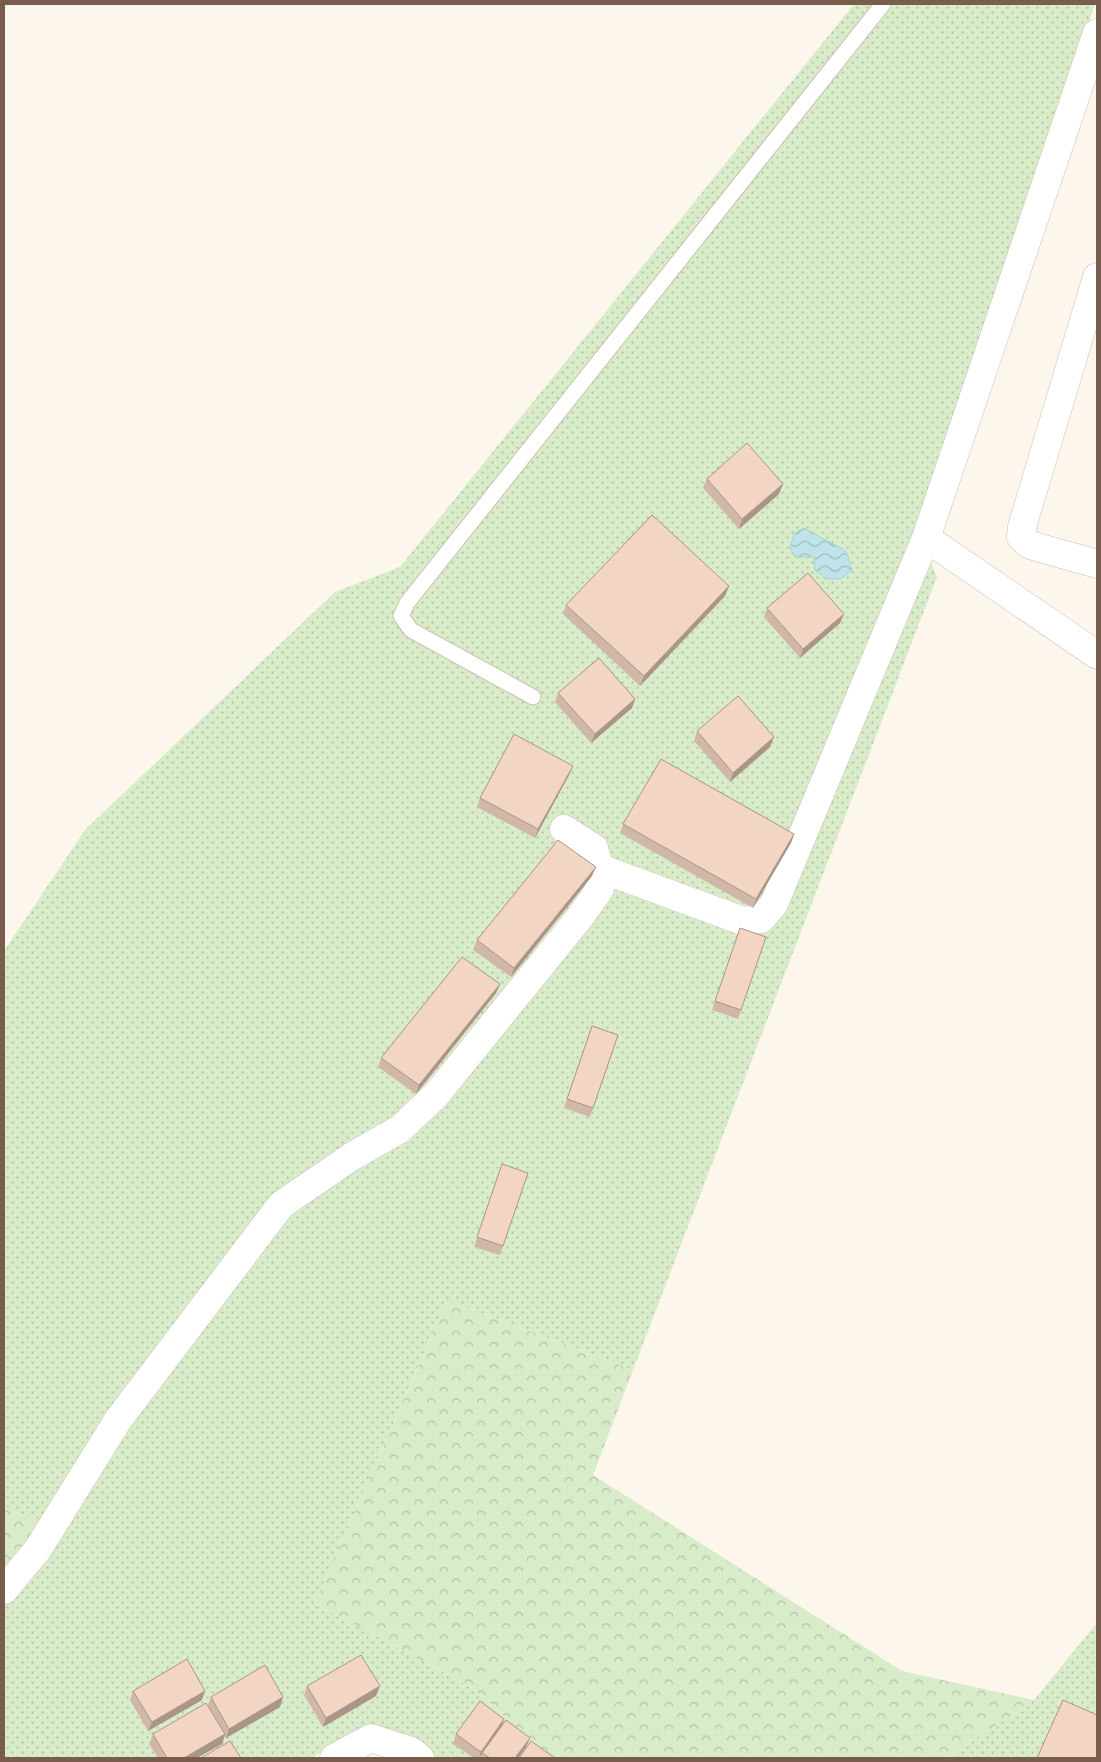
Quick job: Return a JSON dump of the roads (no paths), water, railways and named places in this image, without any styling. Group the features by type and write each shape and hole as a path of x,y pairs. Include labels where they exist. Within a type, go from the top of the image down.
{"street":[{"path":"599,868 743,921 762,919 774,904 926,538 1097,33"},
{"path":"1097,277 1089,341 1022,527 1021,537 1030,545 1097,564"},
{"path":"926,538 1097,655"},
{"path":"4,1590 38,1549 118,1420 281,1205 351,1158 400,1129 436,1095 580,917 600,889 599,868 594,848 564,829"},
{"path":"334,1758 371,1738 411,1751 420,1758"}],"lane":[{"path":"534,696 411,630 401,616 407,603 883,4"}],"water":[{"path":"804,528 846,551 852,570 841,579 826,579 815,570 814,557 795,557 790,548 794,534"}]}
